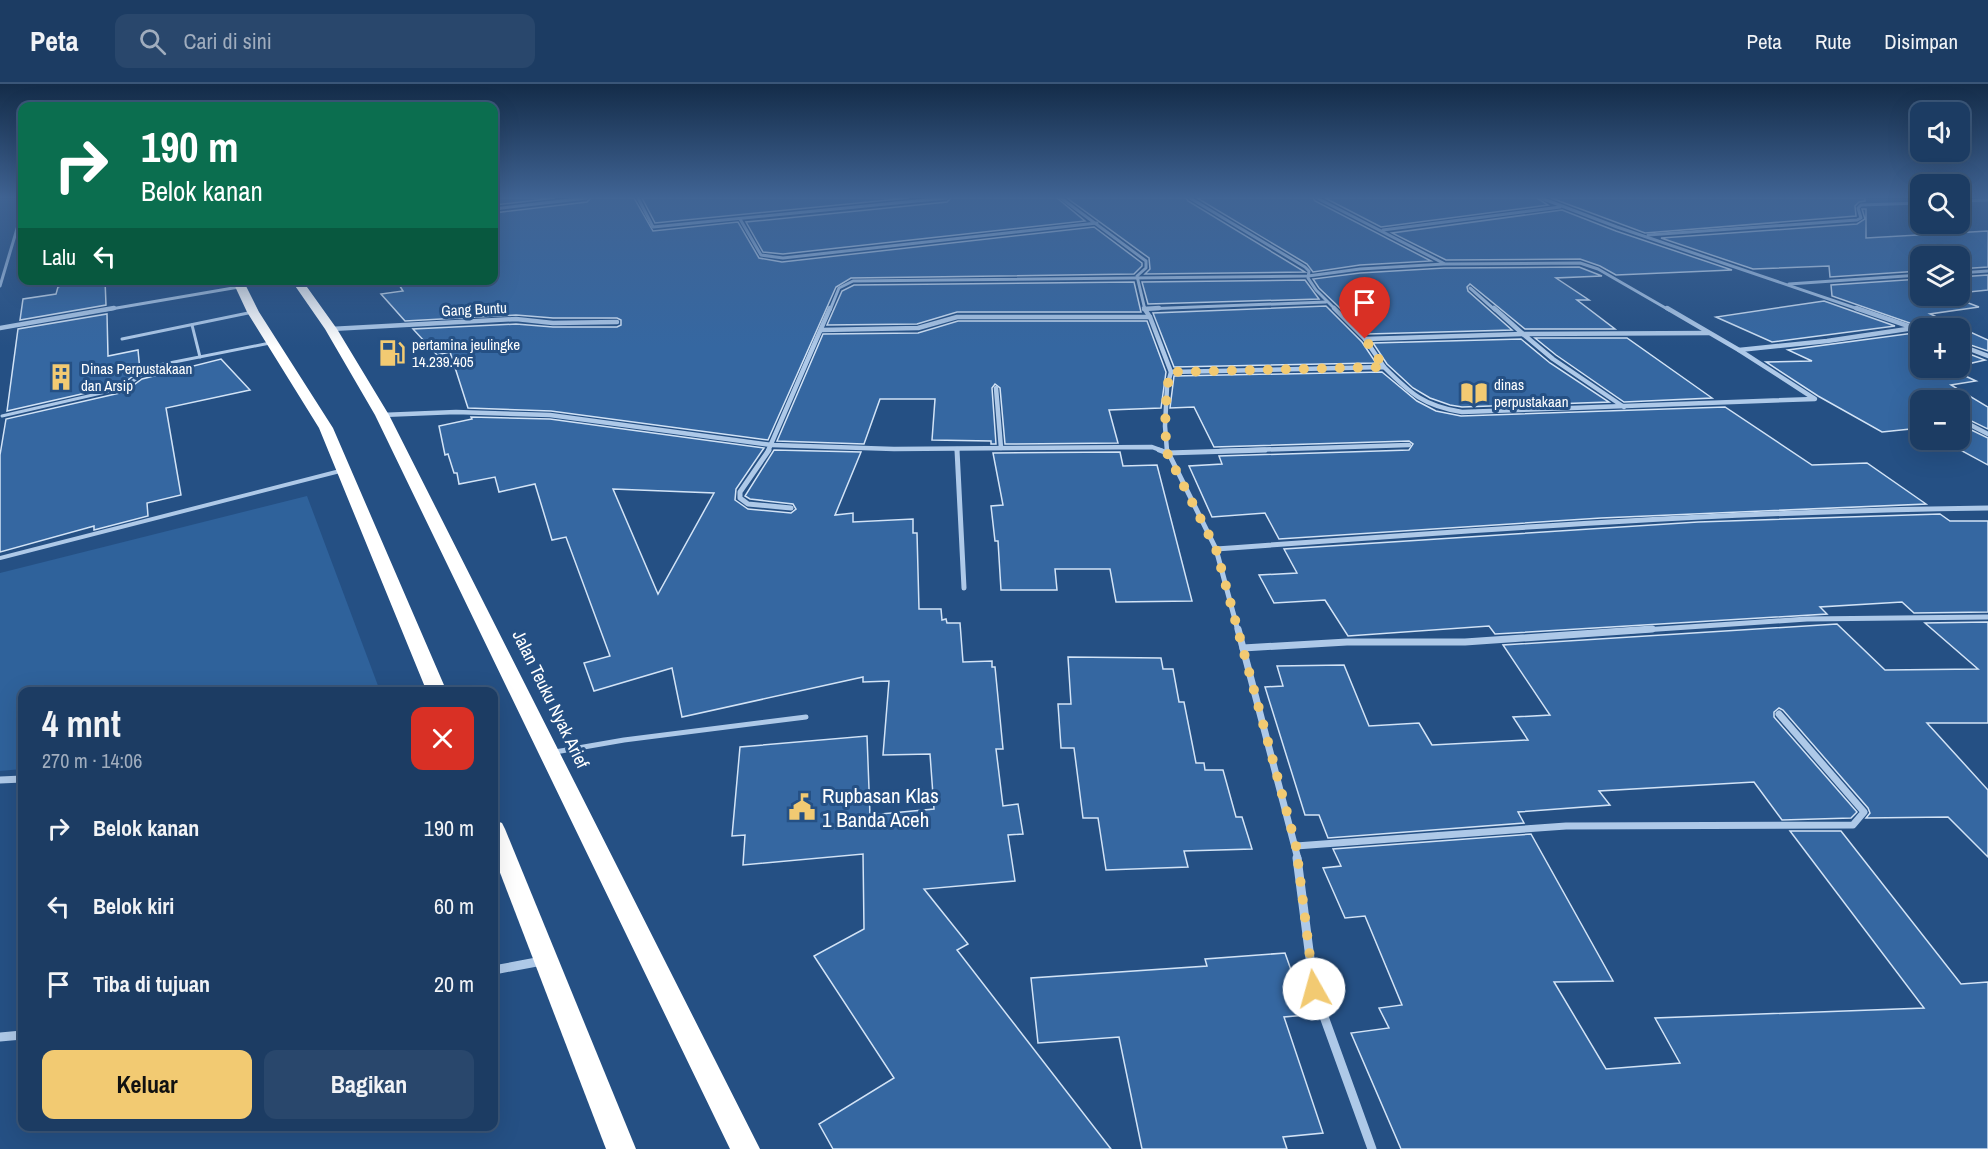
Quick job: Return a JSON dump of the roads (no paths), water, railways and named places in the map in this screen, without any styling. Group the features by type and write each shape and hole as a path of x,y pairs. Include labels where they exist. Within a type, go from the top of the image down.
{"highway":[{"path":"239,285 326,428 435,687"},
{"name":"Jalan Teuku Nyak Arief","path":"300,285 331,329 382,415 745,1149"},
{"path":"498,839 621,1149"}],"street":[{"path":"0,286 11,248"},
{"path":"757,248 761,255 777,258 871,248"},
{"path":"1129,248 1146,261 1146,268 1137,276"},
{"path":"790,508 748,504 740,498 740,492 772,445 839,288 852,281 1137,276 1308,276 1360,269 1445,264 1580,263 1599,269 1710,333 1815,399 1462,412 1427,406 1415,399 1384,367 1365,339 1326,302 1309,281 1308,276 1309,271 1273,248"},
{"path":"1415,248 1445,264"},
{"path":"1678,248 1910,327"},
{"path":"1970,272 1988,271"},
{"path":"1137,276 1144,309 1150,317 1171,372 1167,387 1165,426 1167,453 1216,549 1296,846 1314,989 1372,1149"},
{"path":"1786,285 1910,276"},
{"path":"0,328 233,285"},
{"path":"1470,288 1553,359 1624,407"},
{"path":"1144,309 1326,302"},
{"path":"821,330 918,327 957,317 1150,317"},
{"name":"Gang Buntu","path":"331,329 516,319 553,322 617,322"},
{"path":"1739,350 1910,330"},
{"path":"1365,339 1523,334 1710,333"},
{"path":"1970,349 1988,356"},
{"path":"1171,372 1384,367"},
{"path":"996,388 1001,448"},
{"path":"382,415 456,412 550,415 772,445 957,449 1152,447 1167,453 1409,445"},
{"path":"1970,425 1988,434"},
{"path":"957,449 964,588"},
{"path":"1216,549 1515,528 1825,511 1988,508"},
{"path":"1243,648 1347,642 1465,642 1807,620 1988,617"},
{"path":"1296,846 1566,826 1853,825 1864,812 1779,714"},
{"path":"0,780 18,779"},
{"path":"498,969 545,961"},
{"path":"0,1037 18,1035"}],"lane":[{"path":"122,339 253,312"},
{"path":"192,325 200,357"},
{"path":"3,416 123,388 135,381 143,370 273,342"},
{"path":"0,558 342,470"},
{"path":"549,753 624,740 806,717"}],"place":[{"name":"pertamina jeulingke 14.239.405","path":"392,353"},
{"name":"Dinas Perpustakaan dan Arsip","path":"61,377"},
{"name":"dinas perpustakaan","path":"1474,393"},
{"name":"Rupbasan Klas 1 Banda Aceh","path":"802,807"}]}
